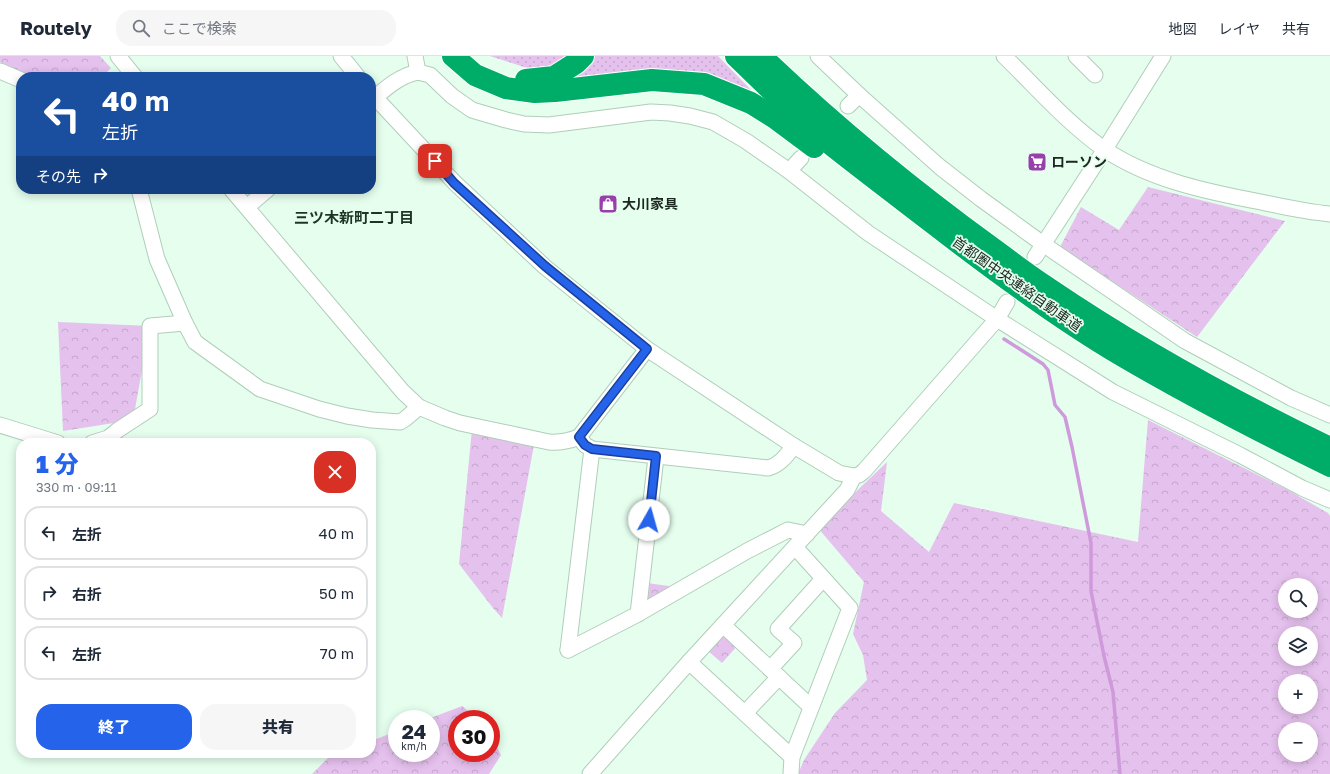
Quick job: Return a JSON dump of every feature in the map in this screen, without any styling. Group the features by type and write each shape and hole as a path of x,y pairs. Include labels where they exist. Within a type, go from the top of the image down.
{"highway":[{"path":"453,56 475,75 506,88 535,92 652,80 704,84 751,103 776,118 863,184 1003,277"},
{"path":"471,56 479,64 502,75 525,80 554,77 576,63 583,56"},
{"name":"首都圏中央連絡自動車道","path":"736,56 801,118 873,178 1003,277 1036,300 1120,354 1252,428 1330,466"},
{"name":"首都圏中央連絡自動車道","path":"767,60 846,133 944,213 1048,288 1196,379 1270,419 1330,448"}],"street":[{"path":"118,56 131,72"},
{"path":"341,56 354,72"},
{"path":"415,56 418,72"},
{"path":"818,56 859,95 940,167 981,199 1044,244 1185,341 1291,398 1330,415"},
{"path":"1004,56 1071,122 1105,149 1132,164 1159,177 1205,190 1330,214"},
{"path":"1076,56 1095,74"},
{"path":"1034,257 1044,244 1164,56"},
{"path":"0,71 16,78"},
{"path":"376,94 407,74 418,72 430,75 452,96 472,110 524,124 550,125 651,112 690,116 713,122 746,141 789,171 868,233 997,319 1113,392 1240,455 1302,488 1330,500"},
{"path":"848,106 859,95"},
{"path":"376,101 454,183 539,261 647,349 794,446 839,473 854,476"},
{"path":"789,171 801,158"},
{"path":"140,194 157,259 195,342 260,389 319,409 347,416 400,422 419,407"},
{"path":"235,194 403,392 419,407 445,418 460,423 550,442 562,443 579,437 647,349"},
{"path":"247,207 262,194"},
{"path":"590,774 689,662 847,490 854,476 864,471 997,319 1007,302"},
{"path":"108,438 150,409 150,326 185,323"},
{"path":"0,425 42,438"},
{"path":"579,437 585,445 592,449 768,468 778,464 794,446"},
{"path":"592,449 568,650 638,614 747,551 788,530 807,534"},
{"path":"638,614 656,456"},
{"path":"791,774 792,757 850,608 795,547"},
{"path":"745,713 794,643 778,629 823,579"},
{"path":"723,625 811,707"},
{"path":"689,662 792,757"}],"green space":[{"path":"0,56 100,56 111,68 107,72 21,72 0,62"},
{"path":"490,56 718,56 756,95 580,80 524,67"},
{"path":"1148,187 1285,221 1197,337 1060,247 1081,207 1119,230"},
{"path":"58,322 150,326 133,420 63,431"},
{"path":"1148,420 1286,489 1328,513 1330,516 1330,774 798,774 804,760 835,713 867,680 863,655 853,634 864,582 818,528 887,462 881,511 929,552 954,503 1138,542"},
{"path":"472,429 534,445 502,618 459,564"},
{"path":"647,583 676,587 644,606"},
{"path":"725,634 738,645 722,663 707,650"},
{"path":"462,706 467,710 452,710"},
{"path":"448,711 448,762 497,762 489,774 312,774 328,758 376,758 376,739 388,734 388,762 440,762 440,714"}],"waterway":[{"path":"1004,339 1043,364 1048,370 1055,405 1065,417 1091,543 1091,591 1113,692 1120,774"}],"place":[{"name":"ローソン","path":"1037,162"},
{"name":"大川家具","path":"608,204"}],"district":[{"name":"三ツ木新町二丁目","path":"354,218"}],"route":[{"path":"435,161 454,183 545,266 647,349 579,437 585,445 592,449 656,456 649,520"}]}
